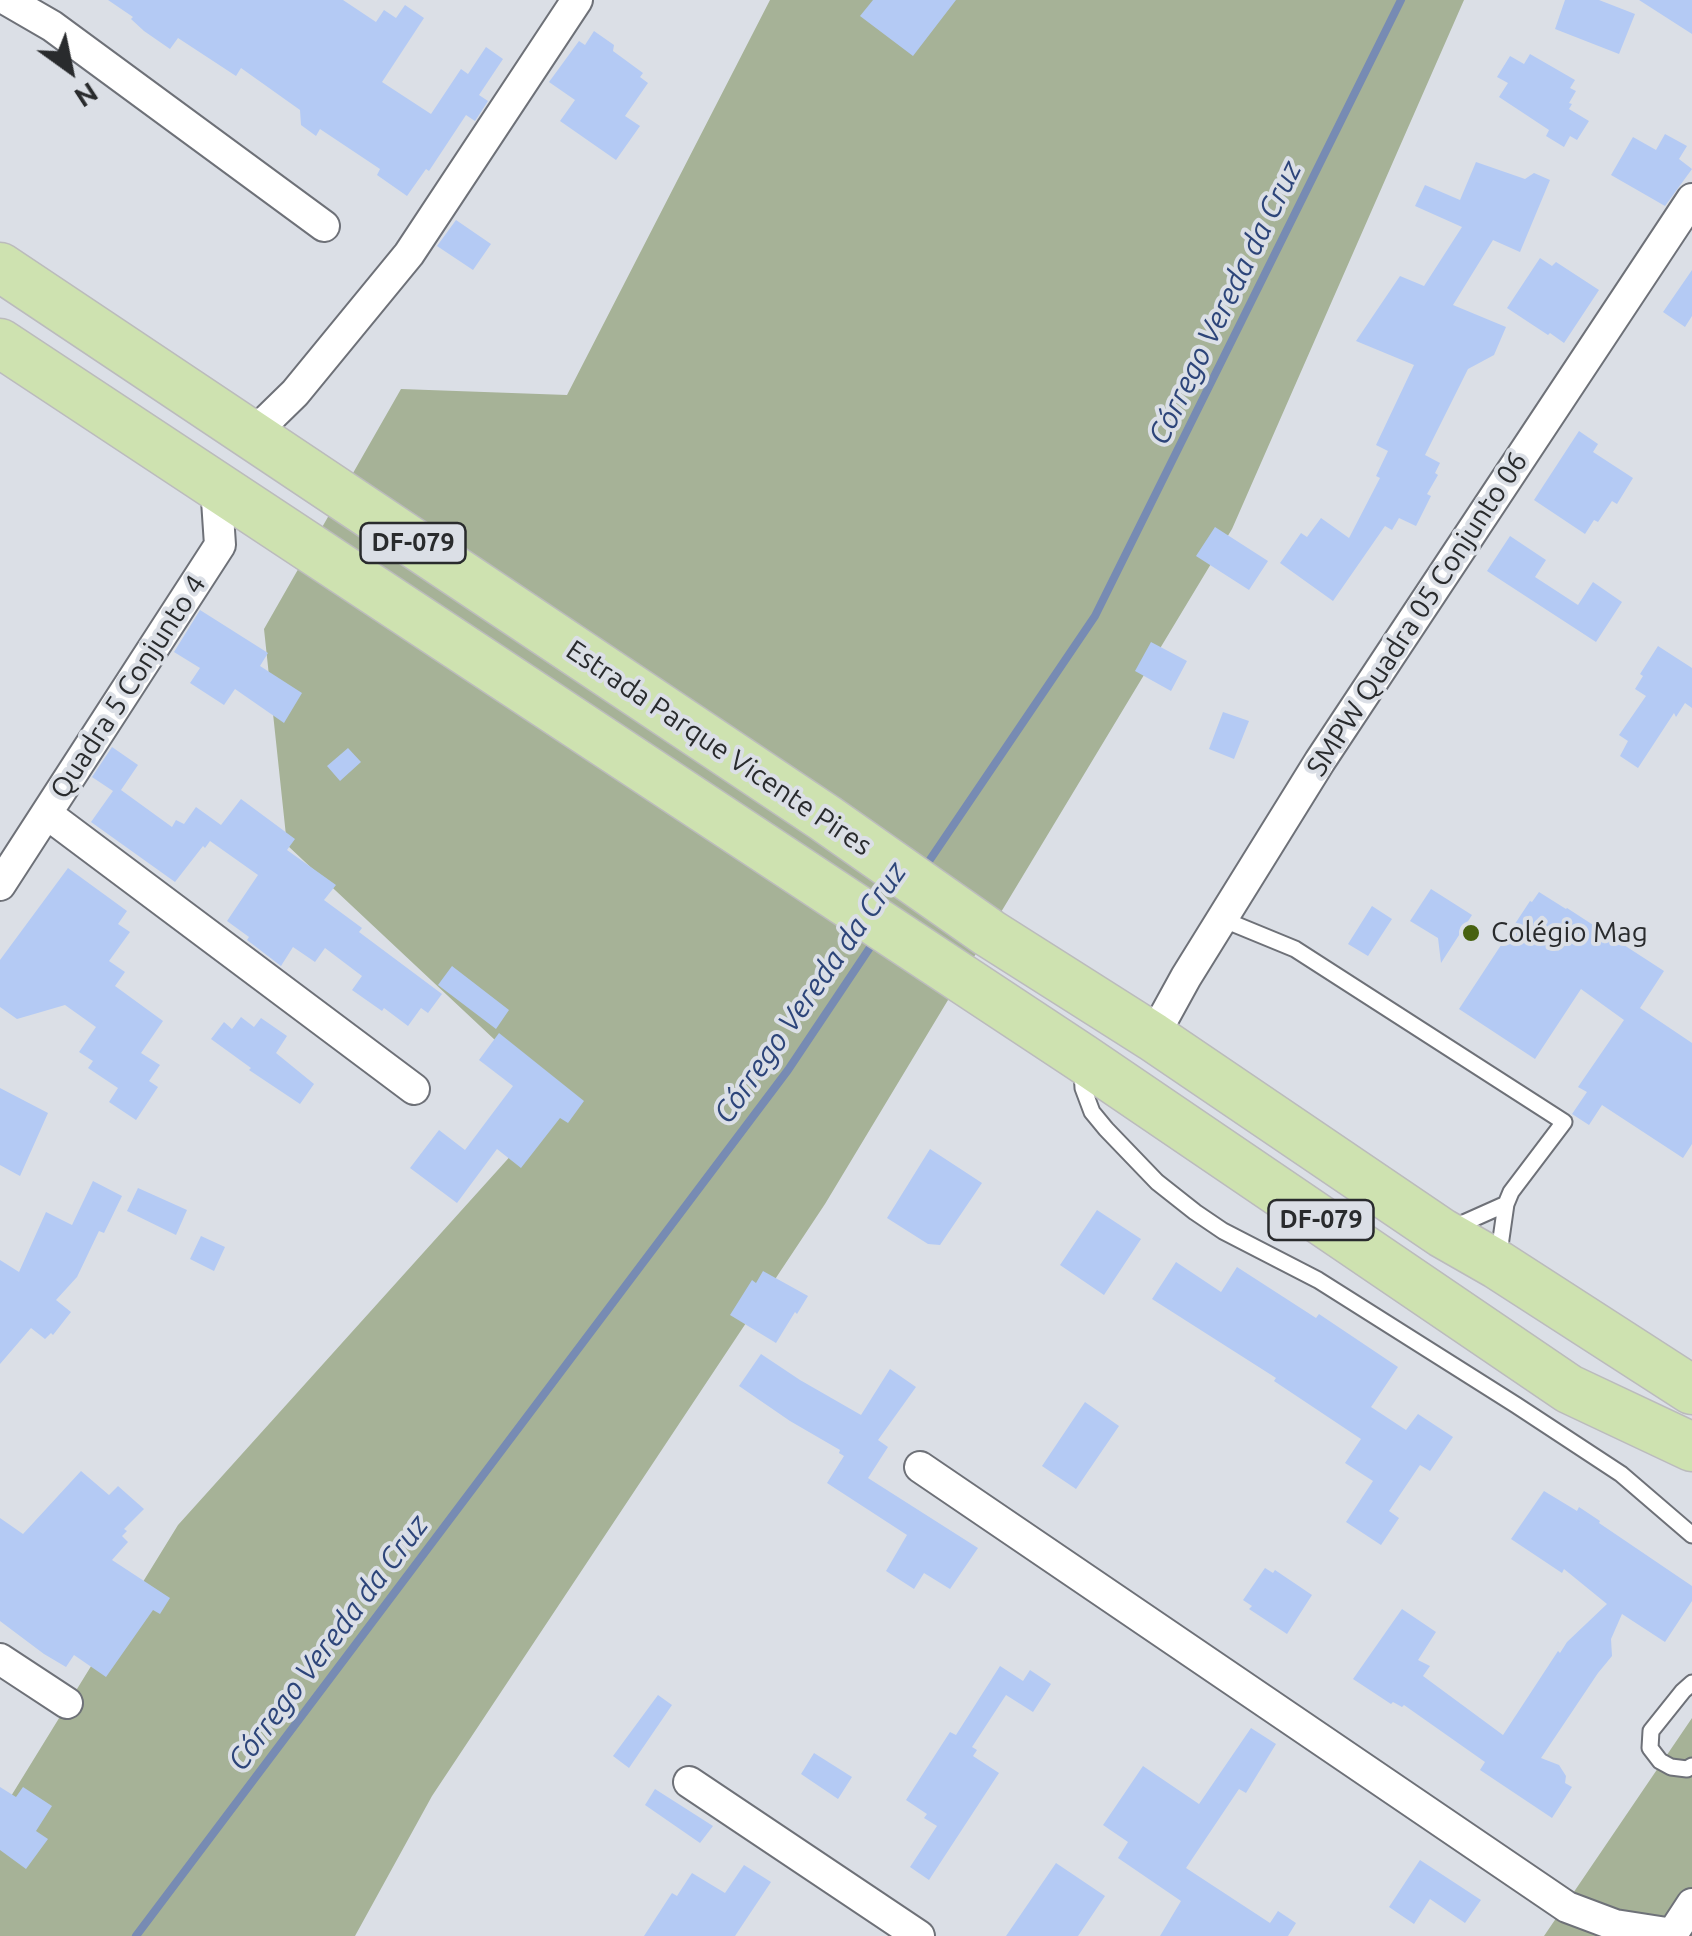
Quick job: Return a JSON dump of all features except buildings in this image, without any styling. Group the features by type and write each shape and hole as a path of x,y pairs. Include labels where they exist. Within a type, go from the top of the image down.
{"main road":[{"name":"Estrada Parque Vicente Pires","path":"0,267 1442,1233 1498,1264 1692,1390"},
{"name":"Estrada Parque Vicente Pires","path":"0,343 1082,1058 1569,1389 1692,1448"}],"street":[{"path":"7,0 52,26 324,226"},
{"path":"252,436 295,393 409,254 577,0"},
{"name":"SMPW Quadra 05 Conjunto 06","path":"1153,1037 1320,761 1692,199"},
{"name":"Quadra 5 Conjunto 4","path":"0,884 220,544 217,500 210,480"},
{"path":"47,814 414,1089"},
{"path":"920,1467 1567,1907 1614,1925 1672,1935 1692,1904"},
{"path":"0,1659 68,1703"},
{"path":"689,1782 918,1936"}],"lane":[{"path":"1222,919 1295,949 1564,1122 1511,1192 1498,1264"},
{"path":"1082,1058 1083,1088 1092,1112 1145,1170 1182,1202 1223,1231 1318,1280 1546,1425 1620,1474 1692,1536"},
{"path":"1442,1233 1506,1204"},
{"path":"1692,1683 1651,1731 1650,1748 1670,1767 1692,1766"}],"green space":[{"path":"770,0 1464,0 1232,529 825,1204 432,1796 355,1936 0,1936 0,1814 178,1525 560,1101 287,845 264,629 401,389 567,395"},
{"path":"1692,1718 1692,1936 1544,1936"}],"waterway":[{"name":"Córrego Vereda da Cruz","path":"925,867 1095,616 1401,0"},
{"name":"Córrego Vereda da Cruz","path":"136,1936 788,1070 875,940"}],"place":[{"name":"Colégio Mag","path":"1471,933"}]}
